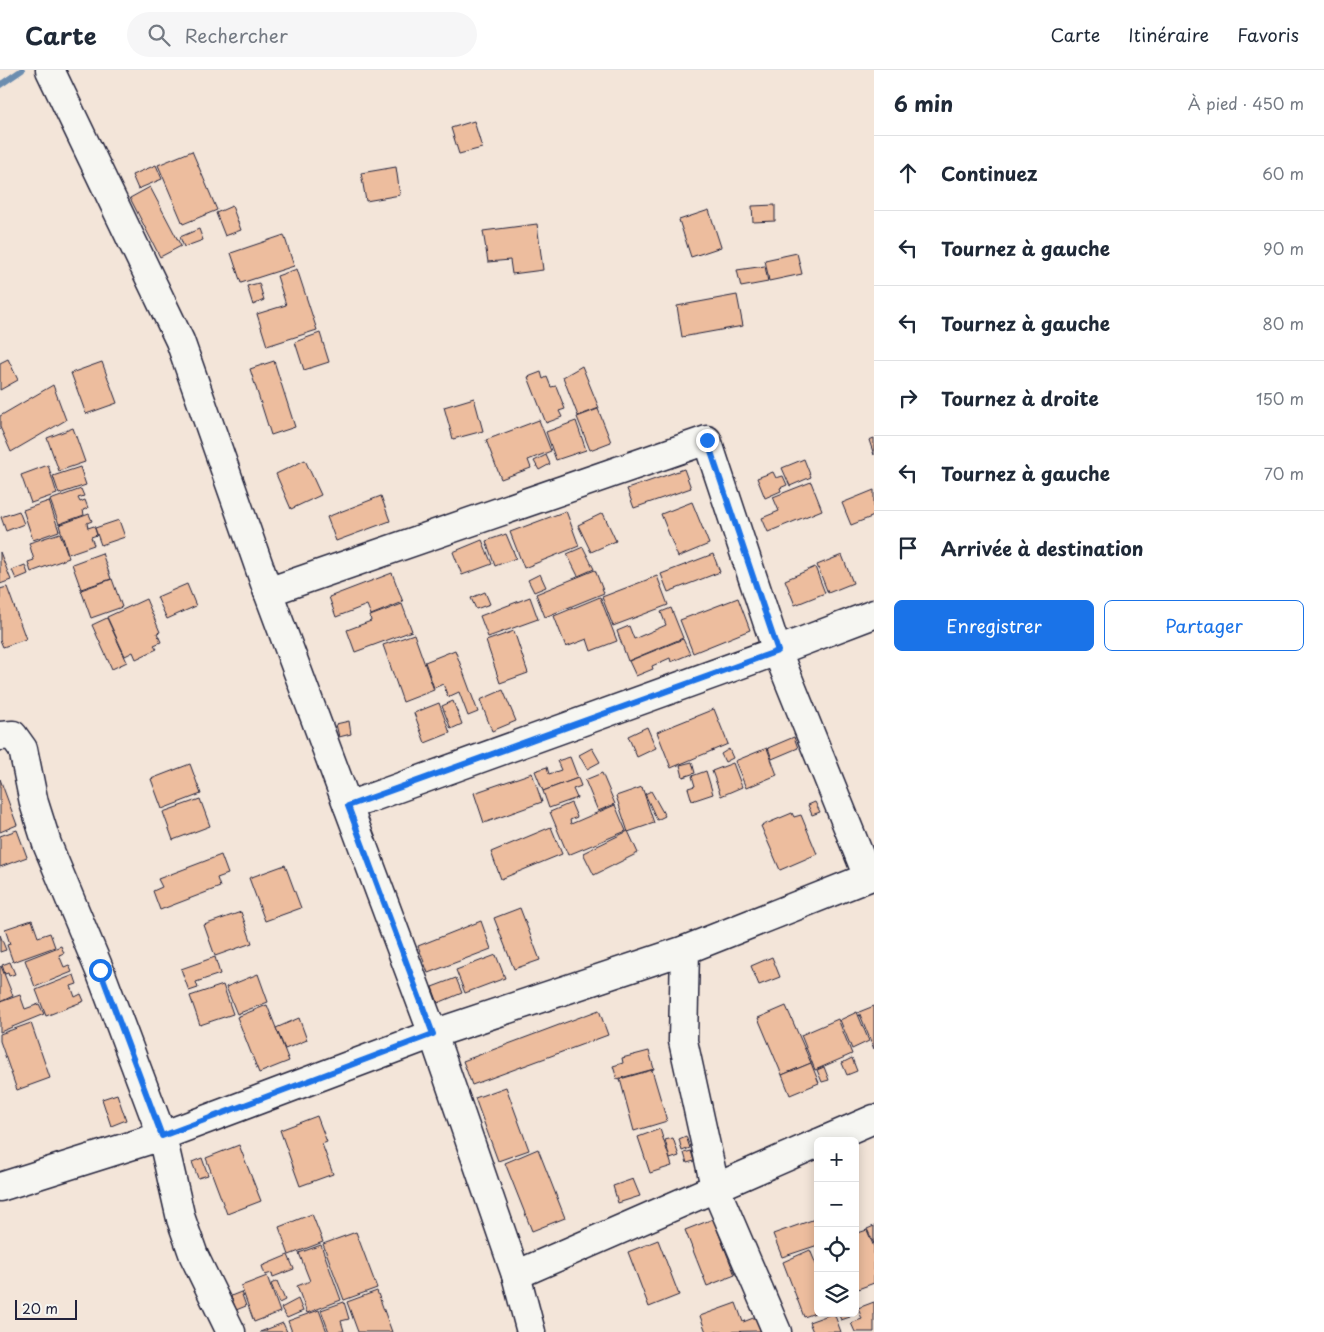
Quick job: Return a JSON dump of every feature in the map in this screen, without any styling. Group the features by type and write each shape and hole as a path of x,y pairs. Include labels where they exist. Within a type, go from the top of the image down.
{"street":[{"path":"50,70 180,341 268,592 433,1034 516,1275 532,1332"},
{"path":"3,1180 162,1136 433,1034 685,950 871,876 778,651 707,440 268,592"},
{"path":"348,806 778,651 874,614"},
{"path":"0,736 13,735 23,748 34,803 47,844 100,970 162,1136 181,1219 194,1256 232,1332"},
{"path":"685,950 683,1041 715,1187 777,1332"},
{"path":"832,1137 874,1119"},
{"path":"516,1275 814,1145"}],"building":[{"path":"474,121 482,148 459,154 451,128"},
{"path":"192,151 217,210 183,224 158,165"},
{"path":"156,165 162,179 138,189 132,175"},
{"path":"396,167 400,195 366,201 361,173"},
{"path":"150,187 181,246 160,257 130,198"},
{"path":"775,205 775,221 753,222 752,206"},
{"path":"232,206 241,230 225,236 216,213"},
{"path":"709,210 721,247 691,257 679,220"},
{"path":"537,224 543,270 512,274 510,260 488,262 483,231"},
{"path":"199,229 203,240 184,247 180,237"},
{"path":"284,235 294,266 241,283 231,253"},
{"path":"797,253 802,274 769,281 765,260"},
{"path":"765,266 768,282 741,287 737,270"},
{"path":"297,269 317,330 267,346 257,314 286,305 277,276"},
{"path":"259,283 264,300 253,305 247,286"},
{"path":"737,295 743,326 682,337 677,306"},
{"path":"320,333 329,362 304,370 295,342"},
{"path":"8,359 18,380 0,390 0,363"},
{"path":"274,361 295,427 271,435 250,369"},
{"path":"102,362 117,403 86,414 71,373"},
{"path":"582,366 599,408 578,416 563,377"},
{"path":"541,372 543,379 547,377 551,387 556,386 565,409 559,411 562,417 546,423 528,377"},
{"path":"53,385 66,420 11,452 0,427 0,416"},
{"path":"474,398 483,431 453,439 444,407"},
{"path":"598,409 611,442 590,450 577,417"},
{"path":"539,420 551,451 528,460 531,468 501,479 486,440"},
{"path":"576,421 586,450 556,460 546,432"},
{"path":"73,428 85,462 59,471 47,438"},
{"path":"874,438 874,455 869,440"},
{"path":"546,455 550,464 539,470 534,461"},
{"path":"804,459 811,477 790,486 782,468"},
{"path":"305,460 321,495 291,509 276,474"},
{"path":"48,465 57,494 31,503 21,475"},
{"path":"80,467 86,485 59,494 53,476"},
{"path":"684,469 691,488 634,508 627,489"},
{"path":"773,472 776,478 783,476 787,485 780,488 781,491 765,498 757,478"},
{"path":"811,482 822,510 768,532 762,518 779,511 773,497"},
{"path":"81,489 84,496 78,498 80,502 85,500 88,508 83,510 84,515 59,524 50,500"},
{"path":"874,490 874,516 851,525 842,503"},
{"path":"381,496 390,521 336,541 327,517"},
{"path":"49,501 59,531 33,540 23,510"},
{"path":"692,502 709,544 678,557 661,514"},
{"path":"19,511 24,524 6,531 1,517"},
{"path":"566,511 579,546 524,568 510,532"},
{"path":"603,513 616,541 591,552 578,525"},
{"path":"89,514 92,521 87,523 88,528 94,526 97,535 91,537 94,545 68,554 59,525"},
{"path":"119,520 125,537 101,545 95,528"},
{"path":"60,533 69,558 31,572 28,562 34,560 29,543"},
{"path":"506,534 516,558 495,566 486,541"},
{"path":"482,540 492,564 462,575 453,552"},
{"path":"583,547 594,569 578,576 567,554"},
{"path":"0,552 11,580 0,584"},
{"path":"102,553 111,579 81,589 72,564"},
{"path":"713,554 720,572 668,592 661,574"},
{"path":"842,555 853,583 828,593 817,565"},
{"path":"25,565 28,574 16,579 12,570"},
{"path":"815,567 825,593 795,605 785,580"},
{"path":"595,570 604,593 545,617 536,594"},
{"path":"392,573 403,602 371,615 367,605 336,617 329,597"},
{"path":"540,574 546,587 534,592 528,580"},
{"path":"657,576 668,605 613,626 602,597"},
{"path":"112,579 122,607 91,618 81,590"},
{"path":"187,584 196,606 167,619 157,597"},
{"path":"7,587 26,639 3,647 0,640 0,589"},
{"path":"485,592 490,604 476,609 471,598"},
{"path":"530,597 538,619 488,637 480,616"},
{"path":"600,597 617,641 591,651 587,639 566,647 554,616"},
{"path":"738,598 750,630 693,653 680,620"},
{"path":"146,599 160,632 157,633 161,642 154,645 157,649 136,659 133,652 125,656 107,617"},
{"path":"402,604 412,631 355,652 347,630 371,621 370,616"},
{"path":"671,608 683,638 628,661 617,631 629,626 634,639 666,625 661,612"},
{"path":"107,618 127,662 112,669 92,625"},
{"path":"514,631 528,673 500,683 486,641"},
{"path":"414,634 434,690 403,702 383,645"},
{"path":"683,639 690,654 671,662 670,658 652,666 653,669 636,676 629,661"},
{"path":"455,650 478,712 468,716 459,692 448,697 443,684 434,688 425,662"},
{"path":"503,690 516,721 492,731 480,700"},
{"path":"453,701 462,724 451,729 442,706"},
{"path":"439,703 450,733 425,743 414,713"},
{"path":"714,709 728,744 671,768 657,732"},
{"path":"349,721 351,734 339,737 336,724"},
{"path":"647,727 656,748 637,757 628,736"},
{"path":"794,737 798,748 772,759 768,748"},
{"path":"592,748 600,762 587,769 579,755"},
{"path":"767,748 777,775 746,788 735,761"},
{"path":"729,749 733,758 725,762 721,754"},
{"path":"570,757 578,778 543,791 535,771 547,767 549,774 561,770 557,761"},
{"path":"692,762 695,773 683,777 680,765"},
{"path":"733,763 742,787 721,796 712,771"},
{"path":"190,764 201,794 162,809 151,779"},
{"path":"706,771 713,794 692,801 688,788 695,786 692,776"},
{"path":"532,773 542,802 484,823 474,793"},
{"path":"602,773 615,804 598,811 585,780"},
{"path":"578,778 581,786 573,789 577,798 549,808 543,791"},
{"path":"0,779 17,825 0,832"},
{"path":"642,787 654,823 628,832 616,796"},
{"path":"651,791 665,816 657,820 645,794"},
{"path":"200,799 210,826 173,840 163,812"},
{"path":"815,802 820,812 812,815 808,805"},
{"path":"571,803 577,817 570,820 571,824 615,805 626,831 568,855 550,812"},
{"path":"792,813 794,817 801,815 817,854 780,870 761,826"},
{"path":"551,827 562,854 501,879 491,852"},
{"path":"17,830 27,857 0,867 0,836"},
{"path":"628,831 638,853 594,875 583,853"},
{"path":"221,855 228,874 217,878 220,887 160,910 153,891 162,887 158,879"},
{"path":"285,865 301,908 265,921 249,878"},
{"path":"520,908 540,960 514,969 494,918"},
{"path":"241,912 252,943 215,956 204,925"},
{"path":"32,920 38,937 50,933 55,947 13,962 7,945 10,944 5,929"},
{"path":"481,921 491,949 428,973 418,946"},
{"path":"0,935 6,950 0,952"},
{"path":"61,946 64,953 59,955 64,967 69,965 72,972 35,987 25,960"},
{"path":"496,955 505,978 465,993 456,970"},
{"path":"215,957 220,974 196,982 198,988 189,991 181,969"},
{"path":"772,957 780,977 759,985 751,966"},
{"path":"10,962 15,974 9,976 8,973 5,974 2,965"},
{"path":"0,967 13,996 0,1002"},
{"path":"258,974 268,1002 237,1014 226,987"},
{"path":"74,975 77,984 71,986 75,997 81,994 84,1001 46,1016 36,990"},
{"path":"456,978 462,993 438,1003 432,987"},
{"path":"223,985 233,1014 200,1025 190,996"},
{"path":"20,995 25,1009 39,1004 44,1014 0,1032 0,1002"},
{"path":"267,1005 289,1061 259,1073 237,1017"},
{"path":"786,1006 811,1063 782,1075 758,1018"},
{"path":"874,1006 874,1049 859,1012"},
{"path":"599,1010 608,1035 472,1085 463,1061"},
{"path":"857,1012 869,1041 852,1049 840,1020"},
{"path":"299,1018 307,1040 285,1049 276,1028"},
{"path":"838,1019 852,1054 815,1070 801,1035"},
{"path":"31,1023 50,1078 17,1090 0,1041 0,1034"},
{"path":"649,1051 654,1069 617,1079 613,1066 623,1063 622,1058"},
{"path":"852,1058 857,1071 847,1075 842,1063"},
{"path":"811,1063 819,1083 790,1095 782,1075"},
{"path":"824,1067 829,1080 822,1082 817,1070"},
{"path":"652,1070 667,1121 634,1131 620,1079"},
{"path":"506,1087 529,1150 498,1161 475,1098"},
{"path":"117,1094 126,1120 111,1126 102,1099"},
{"path":"317,1116 327,1142 322,1144 333,1174 300,1186 280,1130"},
{"path":"660,1129 672,1166 650,1173 638,1137"},
{"path":"686,1136 690,1148 682,1151 679,1139"},
{"path":"673,1138 679,1156 670,1159 665,1140"},
{"path":"239,1145 261,1201 227,1214 206,1158"},
{"path":"538,1149 565,1218 532,1231 505,1163"},
{"path":"691,1151 694,1161 687,1163 684,1153"},
{"path":"202,1158 208,1175 198,1178 192,1162"},
{"path":"633,1179 640,1196 618,1203 613,1186"},
{"path":"312,1214 323,1242 289,1255 279,1227"},
{"path":"713,1219 735,1275 707,1286 685,1230"},
{"path":"814,1219 814,1246 782,1257 773,1234"},
{"path":"874,1226 874,1244 867,1229"},
{"path":"867,1230 874,1247 874,1283 859,1289 859,1272 859,1233"},
{"path":"356,1232 377,1288 344,1300 323,1244"},
{"path":"658,1240 679,1295 649,1307 628,1252"},
{"path":"321,1245 341,1300 307,1313 297,1286 310,1281 299,1253"},
{"path":"810,1250 814,1260 814,1313 804,1317 783,1262"},
{"path":"288,1255 294,1269 273,1277 272,1273 265,1275 262,1266"},
{"path":"267,1276 280,1312 254,1322 241,1286"},
{"path":"277,1281 285,1300 279,1303 271,1284"},
{"path":"377,1291 392,1332 358,1332 347,1302"},
{"path":"241,1292 246,1306 236,1310 231,1296"},
{"path":"298,1299 303,1311 287,1318 281,1308"},
{"path":"344,1302 349,1319 341,1321 344,1331 329,1332 321,1310"},
{"path":"874,1302 874,1332 855,1332 851,1323 862,1319 859,1308"},
{"path":"736,1303 743,1322 756,1317 761,1331 706,1332 700,1316"},
{"path":"319,1310 327,1332 292,1332 288,1321"},
{"path":"823,1317 835,1317 841,1332 813,1332 809,1322"},
{"path":"283,1323 287,1332 260,1332"}],"waterway":[{"path":"0,85 22,70"}],"route":[{"path":"100,970 162,1136 433,1034 348,806 778,651 707,440"}]}
